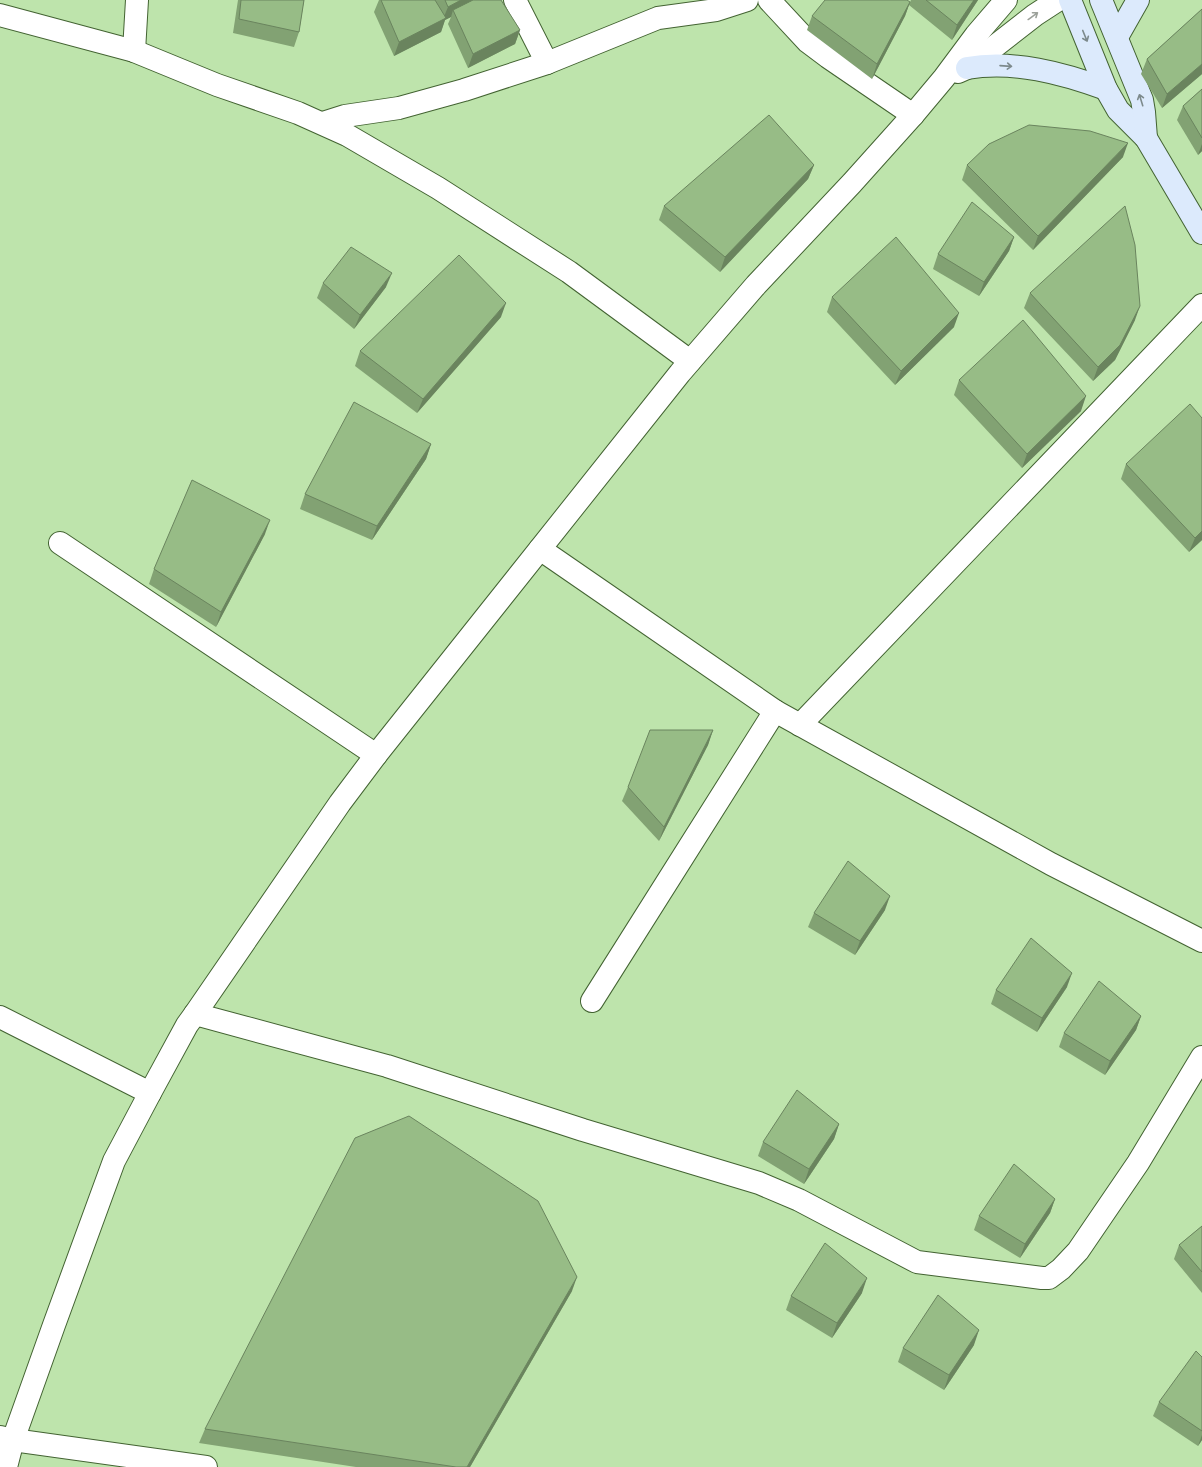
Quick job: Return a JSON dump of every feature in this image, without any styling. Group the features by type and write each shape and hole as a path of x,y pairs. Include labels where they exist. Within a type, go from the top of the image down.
{"street":[{"path":"134,51 137,0"},
{"path":"515,0 547,63"},
{"path":"323,123 345,116 399,108 464,90 547,63 658,18 716,10 747,0"},
{"path":"769,0 808,42 913,115"},
{"path":"6,1467 7,1438 80,1253 114,1161 150,1093 195,1014 340,803 376,755 690,361 756,285 852,183 913,115 944,78 976,35 1006,0"},
{"path":"944,78 967,68 1035,15 1058,0"},
{"path":"1070,0 1106,88 1118,110 1146,138 1202,233"},
{"path":"1101,0 1142,100 1146,138"},
{"path":"1116,37 1138,0"},
{"path":"0,14 134,51 217,85 323,123 347,135 438,188 569,272 690,361"},
{"path":"967,68 986,65 1029,68 1076,78 1106,88"},
{"path":"800,725 1202,305"},
{"path":"60,543 376,755"},
{"path":"540,549 775,711 1051,864 1202,941"},
{"path":"592,1001 775,711"},
{"path":"195,1014 387,1066 583,1130 759,1183 799,1200 917,1262 1042,1278 1050,1278 1078,1251 1138,1163 1202,1057"},
{"path":"0,1017 150,1093"},
{"path":"7,1438 206,1467"}],"building":[{"path":"241,0 304,0 299,32 239,19"},
{"path":"381,0 435,0 446,18 399,42"},
{"path":"445,0 461,0 448,7"},
{"path":"473,0 501,0 520,30 473,54 453,10"},
{"path":"825,0 907,0 910,2 877,64 812,16"},
{"path":"926,0 974,0 957,25"},
{"path":"1202,9 1202,64 1167,94 1147,59"},
{"path":"1202,89 1202,138 1183,106"},
{"path":"769,115 814,165 725,257 664,206"},
{"path":"1029,125 1090,131 1128,143 1038,236 967,165 989,144"},
{"path":"972,202 1014,237 984,282 938,254"},
{"path":"1125,206 1135,245 1140,306 1120,345 1098,367 1030,293"},
{"path":"896,237 959,313 901,371 832,297"},
{"path":"351,247 392,273 360,315 323,283"},
{"path":"459,255 506,303 423,399 360,351"},
{"path":"1023,320 1086,396 1027,454 959,380"},
{"path":"354,402 431,444 377,526 305,494"},
{"path":"1190,404 1202,418 1202,531 1195,538 1126,464"},
{"path":"192,480 270,520 221,612 154,569"},
{"path":"650,730 713,730 664,827 628,787"},
{"path":"848,861 890,896 860,941 814,913"},
{"path":"1031,938 1072,973 1042,1018 996,990"},
{"path":"1099,981 1141,1016 1110,1061 1064,1033"},
{"path":"797,1090 839,1124 809,1169 763,1142"},
{"path":"409,1116 538,1201 577,1277 467,1467 456,1467 205,1429 355,1138"},
{"path":"1014,1164 1055,1199 1025,1244 979,1216"},
{"path":"1202,1226 1202,1272 1179,1245"},
{"path":"825,1243 867,1278 837,1323 791,1296"},
{"path":"938,1295 979,1330 949,1375 903,1348"},
{"path":"1196,1351 1202,1357 1202,1431 1159,1402"}]}
